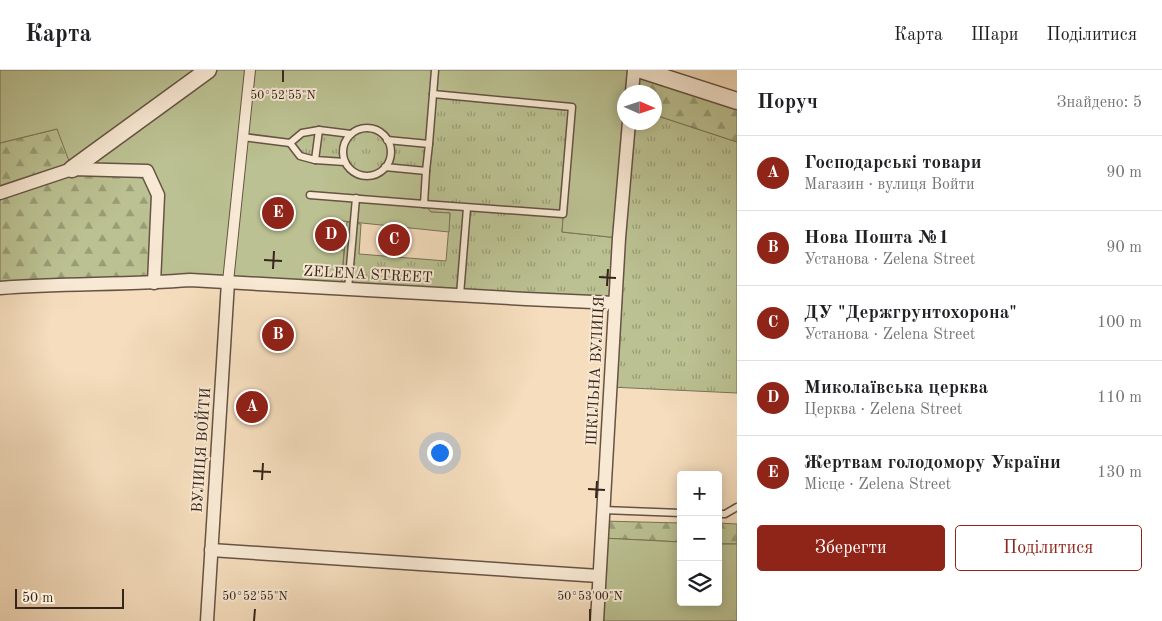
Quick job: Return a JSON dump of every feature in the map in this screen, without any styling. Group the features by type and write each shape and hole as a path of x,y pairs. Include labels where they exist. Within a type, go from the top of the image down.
{"street":[{"path":"0,193 72,169 208,70"},
{"path":"228,282 250,70"},
{"path":"633,85 634,70"},
{"path":"641,70 737,101"},
{"name":"ШКІЛЬНА ВУЛИЦЯ","path":"597,621 615,303 628,130"},
{"path":"72,169 147,171 158,195 154,283"},
{"name":"ZELENA STREET","path":"0,288 190,280 615,303"},
{"name":"ВУЛИЦЯ ВОЙТИ","path":"207,621 228,282"},
{"path":"211,550 599,576"}],"lane":[{"path":"424,204 436,70"},
{"path":"310,194 467,208 563,214 572,107 434,94"},
{"path":"362,129 372,129 379,132 387,140 390,154 385,167 375,174 367,176 352,170 345,162 344,147 346,140 351,134 362,129"},
{"path":"290,143 302,133 319,130 351,134"},
{"path":"315,160 319,130"},
{"path":"243,137 290,143 300,156 315,160 345,162"},
{"path":"387,140 429,144"},
{"path":"385,167 426,171"},
{"path":"348,289 356,198"},
{"path":"460,295 467,208"},
{"path":"722,514 726,514 737,507"},
{"path":"603,510 677,513"}],"green space":[{"path":"0,70 634,70 633,85 617,85 617,130 623,130 619,238 562,232 571,107 434,94 429,144 387,140 379,132 372,129 362,129 351,134 302,133 290,143 300,156 345,162 353,171 364,175 375,173 385,167 426,171 424,204 431,212 450,213 449,232 323,219 322,229 318,229 317,237 321,238 320,248 344,250 341,288 154,283 158,195 147,172 72,169 57,129 0,143"},
{"path":"634,70 737,101 737,142 662,117 662,85 633,85"},
{"path":"433,94 572,107 562,232 619,238 615,303 341,288 347,222 361,224 359,254 446,261 450,213 431,212 424,204 379,172 367,176 300,156 290,143 302,133 351,134 365,128 374,129 385,137"},
{"path":"662,117 737,142 737,393 610,387 628,130 662,130"},
{"path":"57,129 144,171 158,199 154,283 0,290 0,143"},
{"path":"602,521 677,523 677,542 602,538"},
{"path":"722,523 737,524 737,544 722,544"},
{"path":"602,538 677,542 677,606 722,606 722,544 737,544 737,621 597,621"}],"place":[{"name":"Жертвам голодомору України","path":"278,213"},
{"name":"Миколаївська церква","path":"331,235"},
{"name":"ДУ \"Держгрунтохорона\"","path":"394,240"},
{"name":"Нова Пошта №1","path":"278,335"},
{"name":"Господарські товари","path":"252,407"}]}
